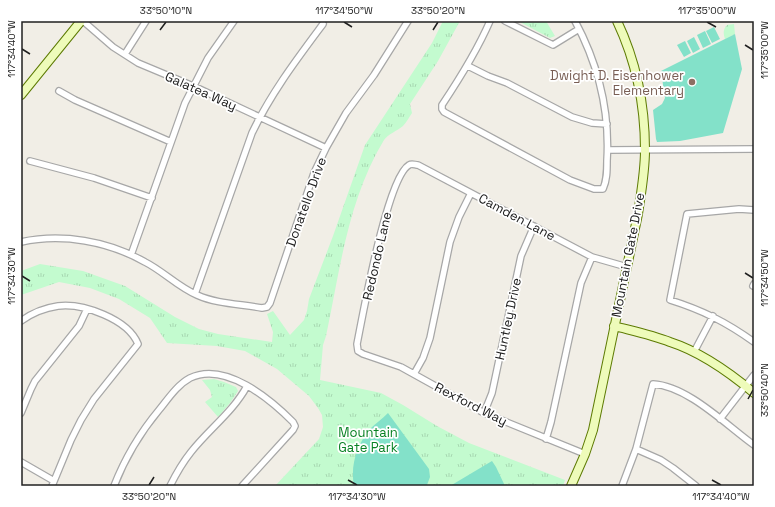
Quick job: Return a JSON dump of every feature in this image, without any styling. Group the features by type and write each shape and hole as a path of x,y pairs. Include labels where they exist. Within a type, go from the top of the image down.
{"main road":[{"path":"21,94 82,21"},
{"name":"Mountain Gate Drive","path":"571,486 585,454 592,430 638,214 643,179 645,150 642,110 630,52 617,21"},
{"path":"614,326 672,342 694,352 721,368 754,393"}],"street":[{"name":"Galatea Way","path":"82,21 113,47 138,63 193,86 326,148"},
{"path":"125,54 146,21"},
{"path":"131,255 185,103 208,58 234,21"},
{"name":"Donatello Drive","path":"195,294 215,301 262,308 267,307 270,303 314,173 326,148 346,113 374,75 408,21"},
{"path":"490,21 468,66 442,105 444,112 570,180 594,189 603,189 606,182 608,150 607,124 597,73 589,49 575,21"},
{"path":"505,21 553,45 579,28"},
{"path":"21,242 39,239 62,238 91,242 131,255 146,262 195,294 238,171 259,118 285,75 323,24"},
{"path":"468,66 488,76 508,83 572,117 592,123 607,124"},
{"path":"59,91 75,100 171,142"},
{"path":"608,150 754,149"},
{"path":"30,161 94,178 152,198"},
{"name":"Camden Lane","path":"409,165 418,165 592,257 627,267"},
{"name":"Redondo Lane","path":"358,351 357,344 382,225 392,195 409,165"},
{"path":"414,374 423,358 430,338 450,242 471,193"},
{"path":"754,210 739,209 687,214 670,300 713,316 754,342"},
{"name":"Huntley Drive","path":"484,414 492,394 521,256 534,226"},
{"path":"546,439 581,283 592,257"},
{"path":"21,321 35,312 46,308 72,306 87,309 118,321 138,344 94,399 81,420 53,483 21,462"},
{"path":"21,413 35,381 79,326 87,309"},
{"path":"694,352 713,316"},
{"name":"Rexford Way","path":"358,351 414,374 484,414 585,454"},
{"path":"114,486 122,465 146,426 181,384 191,378 205,374 218,374 226,376 261,394 276,405 293,422 295,426 242,486"},
{"path":"720,419 754,375"},
{"path":"622,486 636,448 653,384 663,384 691,398 707,408 754,445"},
{"path":"170,486 176,474 191,452 234,406 247,386"},
{"path":"636,448 674,468 696,486"}],"green space":[{"name":"Mountain Gate Park","path":"443,21 460,21 438,61 410,104 412,113 403,126 384,140 362,186 347,235 341,261 323,345 320,380 381,393 469,443 565,480 563,486 275,486 319,439 323,427 322,415 309,396 277,369 245,351 217,346 167,343 150,318 119,299 90,288 59,282 21,295 21,271 40,264 83,271 125,286 175,317 199,329 218,334 272,342 273,332 267,314 273,311 290,335 304,320 309,299 365,145 432,43"},
{"path":"518,21 546,21 555,36 550,38"},
{"path":"734,24 735,34 725,39 725,28 727,25"},
{"path":"714,27 720,39 712,43 706,31"},
{"path":"705,31 711,44 703,48 697,35"},
{"path":"735,34 742,69 723,133 680,141 657,142 653,110 662,104 665,98 661,71"},
{"path":"694,37 700,49 693,53 687,41"},
{"path":"685,41 691,53 684,57 677,45"},
{"path":"214,379 236,387 238,391 218,417 205,402 212,397 210,390 202,380"},
{"name":"Mountain Gate Park","path":"388,413 429,469 430,477 427,485 354,486 353,470 358,448 371,428"},
{"path":"492,461 505,486 450,486"}],"place":[{"name":"Dwight D. Eisenhower Elementary","path":"692,82"}]}
